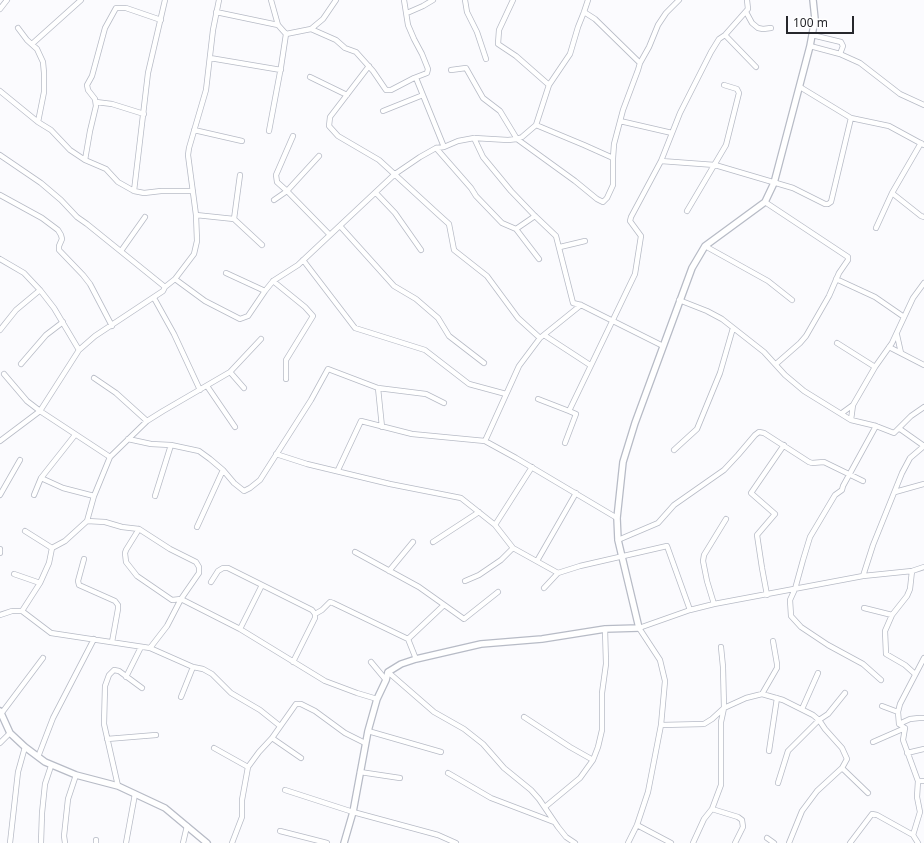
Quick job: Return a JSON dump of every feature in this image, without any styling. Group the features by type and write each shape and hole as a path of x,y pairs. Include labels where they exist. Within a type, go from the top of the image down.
{"street":[{"path":"0,9 7,0"},
{"path":"32,44 81,0"},
{"path":"134,190 148,73 165,0"},
{"path":"0,441 40,411 79,350 95,336 163,291 165,287 175,279 194,254 196,249 196,214 188,155 206,90 216,12 219,0"},
{"path":"269,131 281,70 286,34 278,25 271,0"},
{"path":"286,34 311,29 323,20 336,0"},
{"path":"311,29 336,40 345,48 356,52 386,90 391,90 427,73 428,69 408,25 404,0"},
{"path":"407,13 433,0"},
{"path":"465,0 467,12 477,32 486,59"},
{"path":"513,0 499,30 498,44 516,56 550,85"},
{"path":"175,279 205,301 240,320 251,313 264,290 273,281 298,265 395,174 436,148 444,147 458,141 474,138 517,140 522,137 536,126 550,85 570,54 588,0"},
{"path":"451,70 466,68 483,98 500,111 517,140 603,202 607,198 613,184 612,158 614,144 620,121 640,62 647,52 658,25 666,13 679,0"},
{"path":"568,410 627,292 637,267 641,236 630,221 630,217 661,161 694,83 719,39 725,35 748,9 747,0"},
{"path":"628,843 637,825 648,792 661,725 665,681 660,660 639,628 621,556 618,540 617,518 623,462 635,423 692,268 705,246 766,202 774,183 810,46 815,19 813,0"},
{"path":"85,160 96,102 88,90 87,84 92,76 105,28 116,8 126,8 161,20"},
{"path":"216,12 278,25"},
{"path":"584,12 596,19 640,62"},
{"path":"746,12 752,23 758,28 770,28"},
{"path":"18,28 27,40 37,49 42,62 44,92 38,122"},
{"path":"812,34 841,42 843,46 840,54"},
{"path":"725,35 756,66"},
{"path":"810,46 840,54 860,63 900,94 924,105"},
{"path":"210,58 281,70"},
{"path":"368,66 330,117 329,126 338,136 379,160 448,224 454,250 487,276 518,318 542,337 590,365"},
{"path":"310,77 347,95"},
{"path":"414,78 418,80 444,147"},
{"path":"687,211 726,145 739,93 737,89 724,85"},
{"path":"800,87 851,118 889,126 922,144 892,194 876,228"},
{"path":"0,91 38,122 51,130 70,150 85,160 106,169 118,182 144,193 161,191 193,191"},
{"path":"382,111 423,95"},
{"path":"96,102 112,104 144,114"},
{"path":"661,161 715,165 794,188 825,204 831,202 851,118"},
{"path":"620,121 672,133"},
{"path":"536,126 612,158"},
{"path":"194,130 242,141"},
{"path":"293,136 276,175 277,182 330,235"},
{"path":"474,138 483,157 511,191 556,236 560,246 573,303 581,305 663,346"},
{"path":"436,148 471,188 476,196 502,223 516,229 538,259"},
{"path":"0,155 41,183 61,200 77,217 165,287"},
{"path":"274,200 287,191 319,156"},
{"path":"234,219 240,174"},
{"path":"376,192 395,213 421,250"},
{"path":"892,194 924,217"},
{"path":"0,195 42,218 58,230 62,235 62,239 58,246 59,250 90,284 112,326"},
{"path":"766,202 848,257 848,260 836,279 825,303 806,336 776,364"},
{"path":"196,214 234,219 262,245"},
{"path":"516,229 535,216"},
{"path":"121,251 145,217"},
{"path":"340,226 394,286 416,299 438,318 449,336 484,362"},
{"path":"560,246 584,241"},
{"path":"705,246 768,281 792,300"},
{"path":"0,258 24,273 40,290 63,322 79,350"},
{"path":"303,260 355,328 425,350 469,384 506,394"},
{"path":"226,273 264,290"},
{"path":"836,279 875,297 904,317"},
{"path":"273,281 305,307 313,316 286,360 286,379"},
{"path":"850,420 853,405 875,367 897,335 913,298 924,283"},
{"path":"0,330 16,310 40,290"},
{"path":"154,298 174,334 200,390"},
{"path":"679,300 707,311 722,319 764,352 785,375 804,391 842,413 850,420 876,426 892,433 897,432 911,416 924,407"},
{"path":"485,441 519,366 542,337 581,305"},
{"path":"21,364 46,335 63,322"},
{"path":"674,450 697,429 720,373 733,328"},
{"path":"897,335 901,353"},
{"path":"52,548 65,541 87,522 94,496 110,457 147,421 230,372 261,338"},
{"path":"837,343 875,367"},
{"path":"890,347 924,365"},
{"path":"128,439 151,444 171,445 199,452 223,470 234,483 244,491 260,480 311,400 328,369 378,388 426,394 444,403"},
{"path":"230,372 244,388"},
{"path":"4,374 27,401 75,435 110,457"},
{"path":"94,378 116,393 147,421"},
{"path":"207,386 235,428"},
{"path":"378,388 382,427"},
{"path":"538,398 576,414 565,443"},
{"path":"842,413 853,405"},
{"path":"338,470 360,421 412,434 485,441 532,467 617,518"},
{"path":"876,426 842,490 835,495 810,537 802,560 795,589 790,600 791,616 801,627 828,645 863,664 881,680"},
{"path":"863,576 873,545 902,473 910,458 924,446 900,429"},
{"path":"618,540 658,523 674,505 724,470 738,456 755,434 759,432 764,432 809,462 824,462 863,481"},
{"path":"34,495 42,478 75,435"},
{"path":"155,496 171,445"},
{"path":"767,594 757,535 775,514 751,493 784,445"},
{"path":"276,454 390,484 461,498 495,525 514,548 558,573"},
{"path":"0,495 20,460"},
{"path":"495,525 532,467"},
{"path":"197,527 223,470"},
{"path":"42,478 63,488 94,496"},
{"path":"895,492 924,484"},
{"path":"537,561 576,493"},
{"path":"433,542 479,512"},
{"path":"714,604 703,561 704,555 726,519"},
{"path":"87,522 105,522 122,527 139,529 170,549 196,562 200,567 199,573 181,599 168,626 150,648"},
{"path":"139,529 126,550 126,562 136,576 172,600 181,599 240,629 325,681 377,699"},
{"path":"25,531 52,548"},
{"path":"389,571 413,542"},
{"path":"544,588 558,573 580,566 667,546 690,610"},
{"path":"22,611 40,583 49,563 52,548"},
{"path":"465,581 479,576 501,560 514,548"},
{"path":"355,552 419,587 464,619 498,592"},
{"path":"84,560 78,581 79,585 115,601 118,605 112,642"},
{"path":"344,843 353,812 365,743 377,699 388,672 401,664 416,659 481,644 542,639 605,629 639,628 690,610 714,604 863,576 912,571 924,567"},
{"path":"211,582 218,571 223,568 228,568 312,610 315,614 315,618 293,662"},
{"path":"912,571 910,589 907,596 892,615 885,631 886,654 905,664 915,674"},
{"path":"14,574 40,583"},
{"path":"240,629 262,585"},
{"path":"315,614 322,610 330,602 333,603 408,639 416,659"},
{"path":"408,639 444,605"},
{"path":"864,608 892,615"},
{"path":"0,615 12,611 22,611 51,633 150,648 193,667 203,669 212,674 231,693 260,710 280,726"},
{"path":"545,806 580,778 593,760 602,730 602,693 606,664 605,629"},
{"path":"38,757 53,718 94,639"},
{"path":"762,694 777,668 773,641"},
{"path":"126,677 141,647"},
{"path":"693,843 704,819 712,809 720,785 721,722 724,708 721,647"},
{"path":"43,658 1,713 10,734 51,766 76,775 118,786 165,808 207,843"},
{"path":"899,724 898,712 900,704 924,658"},
{"path":"371,662 386,680"},
{"path":"181,697 193,667"},
{"path":"118,786 104,724 105,686 109,675 114,670 119,671 142,688"},
{"path":"388,672 434,712 464,729 483,744 504,768 531,790 545,806 554,822 566,836 575,843"},
{"path":"802,709 818,673"},
{"path":"778,783 788,751 819,720 828,714 845,693"},
{"path":"661,725 704,724 724,708 746,698 762,694 783,700 813,715 819,720 842,748 848,759 842,768 820,787 802,811 789,843"},
{"path":"769,751 777,698"},
{"path":"232,843 242,817 242,800 248,767 272,738 296,704 301,704 315,711 344,733 365,743"},
{"path":"882,706 898,712"},
{"path":"524,717 570,748 593,760"},
{"path":"899,724 914,718 924,718"},
{"path":"899,724 905,728"},
{"path":"874,742 905,728"},
{"path":"905,728 903,740 918,781 917,796 920,812 913,835"},
{"path":"368,731 441,752"},
{"path":"0,743 10,734"},
{"path":"107,739 156,735"},
{"path":"272,738 301,758"},
{"path":"10,843 18,772 25,747"},
{"path":"214,748 248,767"},
{"path":"907,753 924,749"},
{"path":"41,843 44,784 51,766"},
{"path":"842,768 868,794"},
{"path":"360,772 400,778"},
{"path":"448,773 492,798 554,822"},
{"path":"64,843 68,799 76,775"},
{"path":"918,781 924,781"},
{"path":"285,790 353,812 438,835 456,843"},
{"path":"126,843 135,794"},
{"path":"712,809 738,817 742,820 743,826 735,843"},
{"path":"850,843 872,814 877,815 913,835 918,843"},
{"path":"637,825 671,843"},
{"path":"183,843 186,826"},
{"path":"280,831 327,843"},
{"path":"767,838 774,843"}]}
